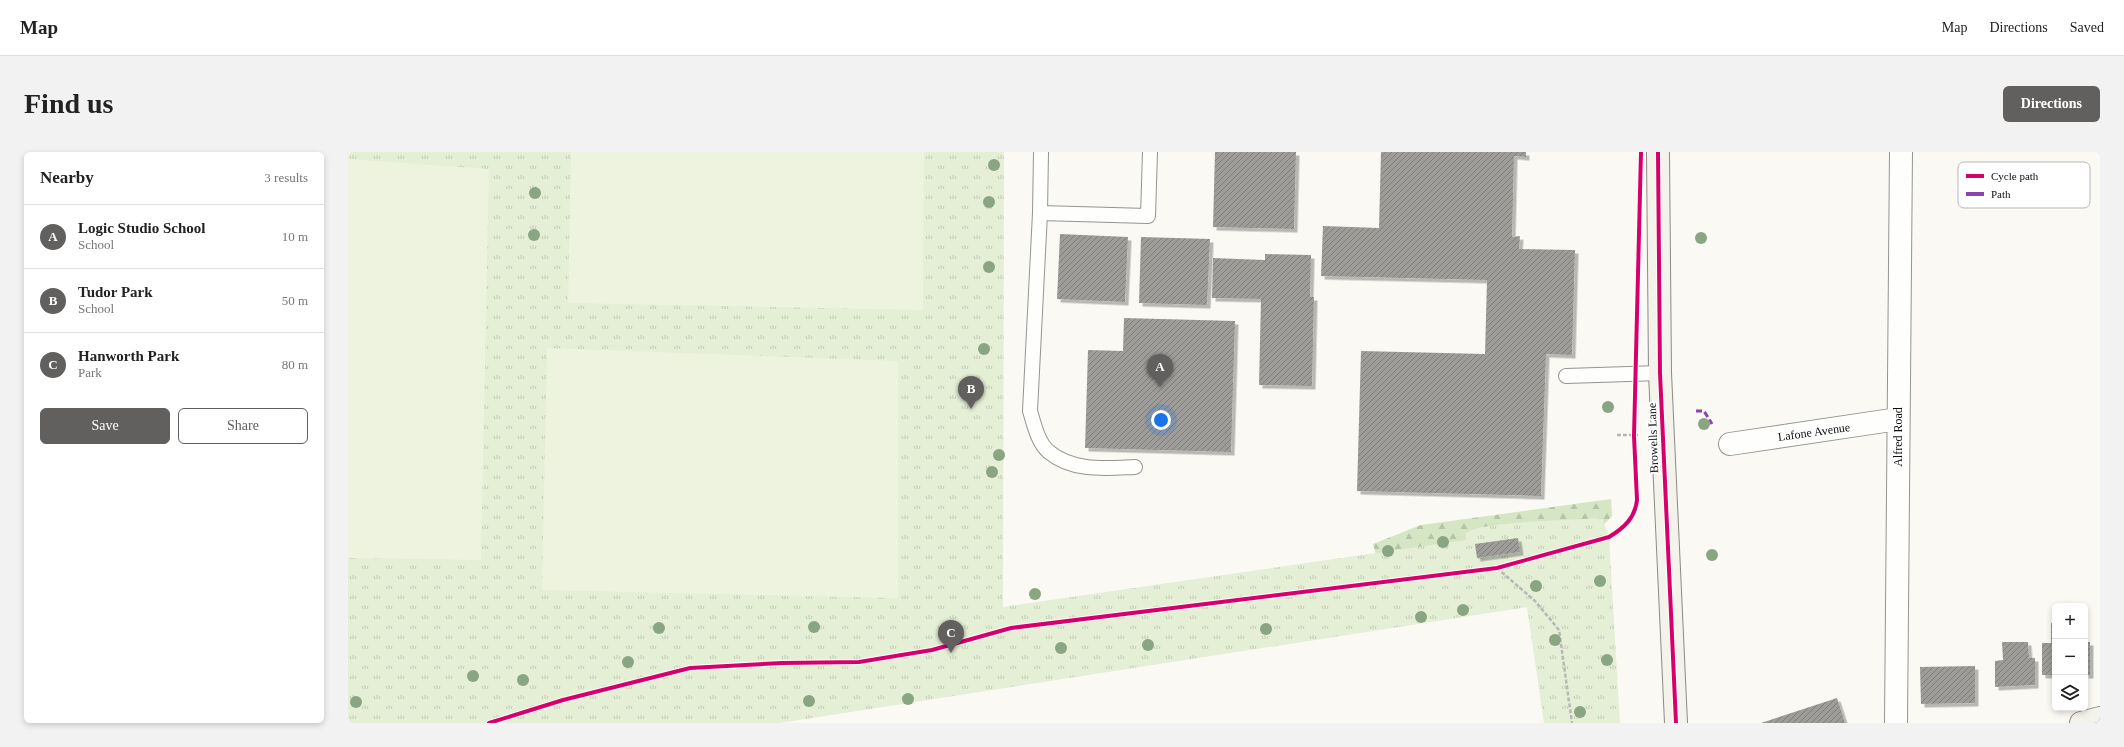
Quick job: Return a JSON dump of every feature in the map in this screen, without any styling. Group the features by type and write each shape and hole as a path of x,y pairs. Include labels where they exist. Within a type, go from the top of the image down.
{"street":[{"name":"Browells Lane","path":"1658,152 1660,373 1676,723"},
{"name":"Alfred Road","path":"1896,723 1901,152"},
{"name":"Lafone Avenue","path":"1730,444 1898,419"},
{"path":"2081,723 2100,718"}],"lane":[{"path":"1041,152 1040,213 1030,411 1036,432 1049,452 1068,463 1095,468 1135,467"},
{"path":"1040,213 1148,216 1150,152"},
{"path":"1566,376 1660,373"}],"path":[{"path":"1634,428 1634,443"},
{"path":"1617,435 1644,435"},
{"path":"1489,569 1504,566"},
{"path":"1497,568 1535,601 1560,630 1572,723"}],"green space":[{"path":"348,152 1004,152 1003,607 1466,540 1466,533 1491,526 1602,518 1609,537 1620,723 1544,723 1527,607 780,723 348,723"},
{"path":"571,152 924,152 923,310 568,303"},
{"path":"348,159 489,169 481,560 348,558"},
{"path":"547,348 898,361 898,598 542,590"},
{"path":"1611,499 1612,516 1596,533 1455,559 1380,569 1373,544 1421,525"}],"building":[{"path":"1215,152 1296,152 1294,229 1213,227"},
{"path":"1381,152 1526,152 1526,157 1514,156 1512,237 1520,236 1519,249 1575,250 1572,355 1546,354 1541,496 1357,491 1361,351 1485,354 1487,280 1321,276 1323,226 1379,228"},
{"path":"1060,234 1128,237 1125,302 1057,299"},
{"path":"1141,237 1210,239 1207,305 1139,303"},
{"path":"1265,254 1311,255 1310,297 1314,297 1312,386 1259,385 1261,299 1212,298 1213,258 1265,260"},
{"path":"1124,318 1235,321 1231,452 1085,448 1088,350 1123,351"},
{"path":"1518,538 1520,552 1477,558 1475,544"},
{"path":"2052,623 2052,675 2042,675 2042,643 2051,643"},
{"path":"2002,642 2028,642 2029,658 2035,658 2035,685 1995,687 1995,661 2003,660"},
{"path":"2088,642 2090,642 2090,675 2088,675"},
{"path":"1975,666 1975,703 1921,704 1920,667"},
{"path":"1837,698 1845,723 1761,723"}],"marked path":[{"path":"1696,411 1704,411 1712,424"}],"cycle path":[{"path":"489,723 563,700 690,668 782,663 859,662 932,650 1011,628 1497,568 1609,537 1628,522 1634,512 1637,500 1634,436 1641,152"},
{"path":"1658,152 1660,373 1676,723"}],"place":[{"name":"Logic Studio School","path":"1160,387"},
{"name":"Tudor Park","path":"971,409"},
{"name":"Hanworth Park","path":"951,653"}]}
